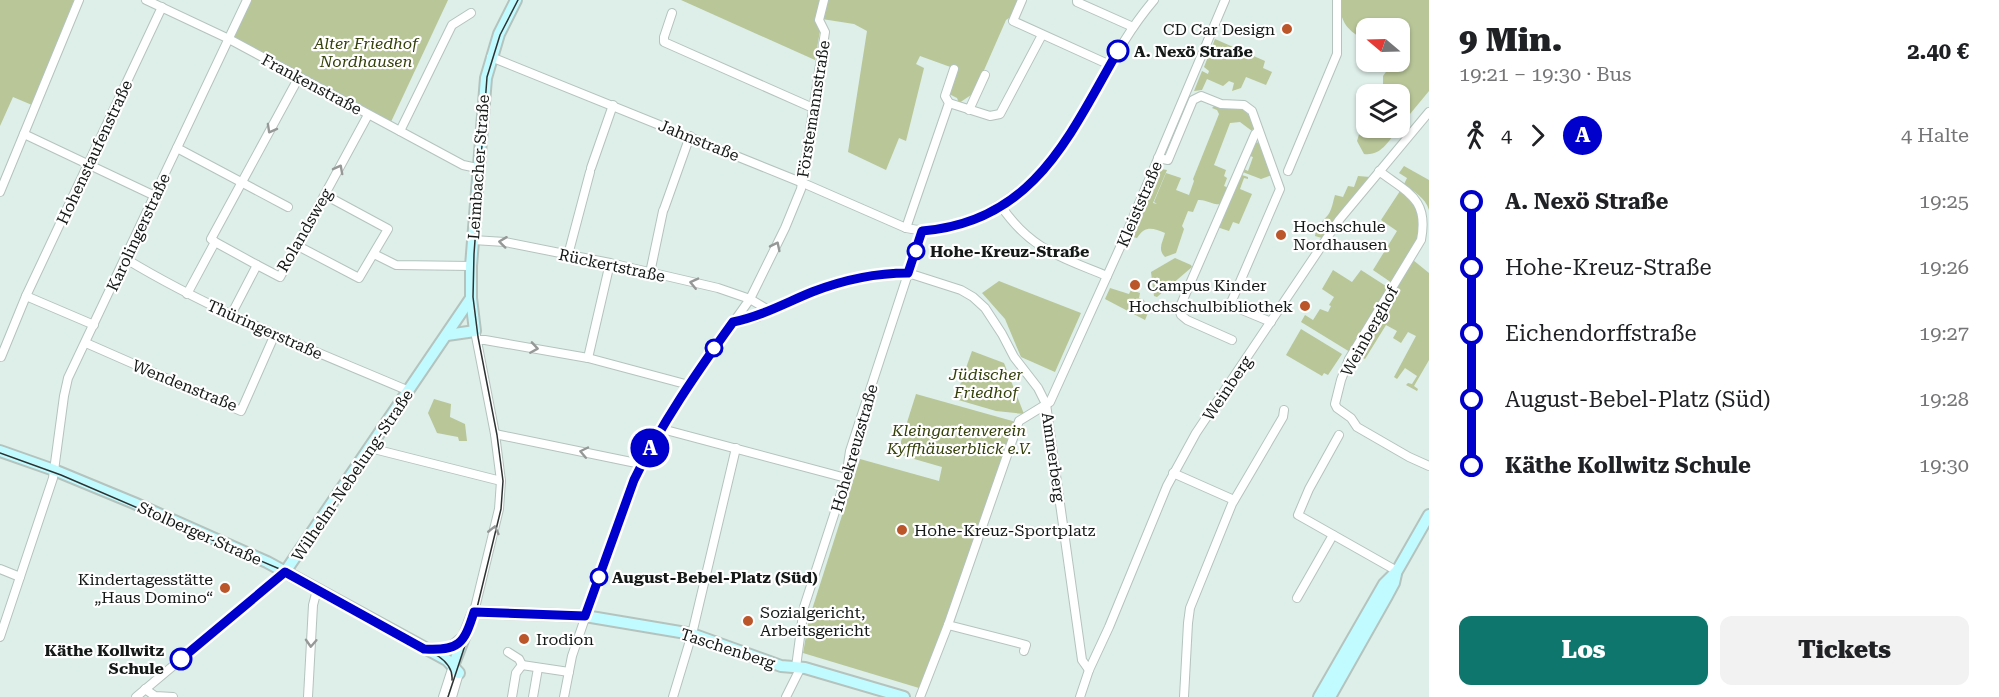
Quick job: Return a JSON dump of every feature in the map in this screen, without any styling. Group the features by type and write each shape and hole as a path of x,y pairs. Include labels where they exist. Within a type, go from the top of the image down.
{"main road":[{"name":"Leimbacher Straße","path":"476,335 471,298 471,266 483,97 491,57 505,20 516,0"},
{"name":"Wilhelm-Nebelung-Straße","path":"285,572 471,298"},
{"path":"447,335 476,335"},
{"name":"Stolberger Straße","path":"0,451 54,471 219,541 285,572 447,660 456,669"},
{"path":"1322,697 1384,584 1397,571 1429,515"},
{"path":"424,649 450,649 458,644 467,633 474,612"},
{"name":"Taschenberg","path":"474,612 585,616 692,634 782,666 798,667 884,694 904,697"},
{"path":"456,669 469,640 467,633"}],"street":[{"path":"0,192 79,0"},
{"name":"Frankenstraße","path":"146,0 229,39 464,165 477,168"},
{"name":"Karolingerstraße","path":"0,637 54,471 65,387 247,0"},
{"name":"Förstemannstraße","path":"564,697 585,616 641,464 689,385 750,299 785,228 803,183 825,32 819,20 824,0"},
{"path":"1022,0 1013,21 1110,65"},
{"path":"1077,0 1077,2 1134,27"},
{"path":"922,231 970,221 1002,206 1032,183 1064,145 1110,65 1154,0"},
{"name":"Kleiststraße","path":"1046,404 1050,402 1107,276 1225,0"},
{"path":"1288,171 1337,54 1337,0"},
{"name":"Hohenstaufenstraße","path":"1,357 26,296 162,7"},
{"path":"400,131 452,25 471,13"},
{"path":"672,13 664,42 813,108"},
{"path":"948,103 990,116 1000,114 1042,35"},
{"name":"Jahnstraße","path":"491,57 690,136 906,228 922,231"},
{"path":"906,228 948,103 945,96 954,69"},
{"path":"969,110 985,75"},
{"path":"257,265 211,239 299,77"},
{"path":"1158,158 1168,160 1193,100 1197,97 1202,96 1221,104 1236,103 1249,108 1254,116 1280,189 1230,305 1271,322"},
{"path":"568,255 591,170 613,105"},
{"name":"Weinberg","path":"1080,697 1089,670 1173,473 1196,433 1339,220 1429,112"},
{"name":"Rolandsweg","path":"231,315 257,265 280,277 368,115"},
{"path":"1232,340 1187,320 1181,315 1179,309 1258,131"},
{"path":"24,134 155,196"},
{"path":"650,273 664,210 690,136"},
{"path":"177,148 288,207"},
{"name":"Weinberghof","path":"1379,171 1419,200 1426,213 1425,228 1421,240 1349,359 1335,404 1337,408 1352,418 1357,427 1429,466"},
{"path":"298,246 360,278 388,229 326,195"},
{"path":"1002,206 1020,230 1034,242 1051,252 1107,276"},
{"name":"Hohekreuzstraße","path":"786,697 798,667 804,607 846,478 850,451 922,231"},
{"name":"Rückertstraße","path":"472,240 505,242 718,288 750,299 770,311"},
{"path":"188,294 215,242"},
{"path":"374,254 396,265 471,266"},
{"name":"Thüringerstraße","path":"126,259 231,315 408,392"},
{"path":"588,358 610,263"},
{"path":"733,322 758,317 814,291 860,277 886,273 908,273"},
{"name":"Ammerberg","path":"908,273 961,290 985,308 1014,357 1038,388 1046,404 1082,660 1089,670"},
{"path":"26,296 94,325"},
{"name":"Wendenstraße","path":"86,343 242,411 275,334"},
{"path":"476,335 485,340 588,358 689,385"},
{"path":"474,612 499,509 501,481 495,434 476,335"},
{"path":"920,697 948,625 1019,421 1046,404"},
{"path":"1184,697 1190,608 1234,500 1283,417 1284,410"},
{"path":"662,429 846,478"},
{"path":"495,434 641,464"},
{"path":"1339,435 1309,489 1298,515 1397,571"},
{"path":"370,448 501,481"},
{"path":"673,697 692,634 736,448"},
{"path":"1173,473 1234,500"},
{"path":"1297,598 1333,536"},
{"path":"0,569 20,577"},
{"name":"Wilhelm-Nebelung-Straße","path":"136,697 285,572"},
{"path":"308,697 313,605 317,590"},
{"path":"948,625 1026,645 1024,651"},
{"path":"508,652 519,659 522,666"},
{"path":"522,666 569,672"},
{"path":"512,697 516,673 522,666"},
{"path":"533,697 538,668"},
{"path":"443,697 456,669"},
{"path":"452,697 456,669"},
{"path":"145,689 155,696 173,697"}],"green space":[{"path":"0,0 74,0 32,105 13,97 0,126"},
{"name":"Alter Friedhof Nordhausen","path":"248,0 448,0 390,124 231,37"},
{"path":"681,0 1018,0 1012,16 1006,20 974,93 959,103 957,98 949,94 956,69 920,56 916,64 924,68 906,141 899,138 886,170 848,152 867,31 854,24 822,19 815,60"},
{"path":"1340,0 1429,0 1429,91 1410,114 1410,84 1383,84 1383,76 1386,72 1410,72 1410,18 1356,18 1356,34 1343,20"},
{"path":"1215,39 1265,61 1263,68 1272,72 1266,85 1246,77 1241,88 1232,91 1234,83 1229,81 1223,86 1207,79 1202,90 1194,91 1202,71 1208,74 1209,71 1204,67"},
{"path":"1215,105 1244,110 1254,126 1252,131 1240,122 1230,123 1214,165 1226,170 1224,176 1227,178 1224,186 1229,188 1223,204 1198,200 1193,212 1188,211 1176,253 1165,257 1161,248 1165,233 1146,229 1137,238 1133,237 1161,169 1167,170 1153,203 1157,204 1154,202 1166,173 1181,178 1176,190 1189,195 1193,179 1219,114 1212,108"},
{"path":"1358,138 1391,138 1380,150 1370,154 1364,154 1357,141"},
{"path":"1259,142 1272,175 1261,179 1240,171 1242,168 1248,171 1253,157 1247,155 1255,143"},
{"path":"1404,166 1429,180 1429,210 1422,198 1404,184 1407,178 1399,173"},
{"path":"1239,174 1248,177 1248,179 1244,178 1240,189 1252,194 1239,224 1233,222 1229,231 1217,227"},
{"path":"1358,176 1370,177 1327,235 1322,238 1315,236 1318,227 1329,213 1335,195 1343,197 1348,186 1354,187"},
{"path":"1400,191 1424,216 1420,236 1392,283 1373,270 1397,231 1381,220"},
{"path":"1175,258 1192,267 1157,297 1154,296 1151,272"},
{"path":"1413,260 1429,273 1429,360 1414,386 1418,389 1417,391 1406,385 1412,384 1417,376 1405,368 1397,379 1394,377 1416,336 1408,332 1401,343 1393,338 1397,331 1386,325 1365,359 1356,354"},
{"path":"1333,270 1352,282 1361,270 1389,288 1350,352 1301,322 1305,315 1313,320 1320,309 1328,312 1334,297 1322,289"},
{"path":"999,281 1081,313 1055,372 1021,357 1005,319 982,293"},
{"path":"1110,288 1129,294 1131,290 1140,293 1139,298 1144,300 1148,313 1145,320 1105,299"},
{"path":"1301,329 1342,354 1328,375 1324,373 1322,376 1286,355"},
{"name":"Jüdischer Friedhof","path":"972,351 1004,363 1024,414 996,411 955,399"},
{"name":"Hohe-Kreuz-Sportplatz","path":"916,394 1016,422 945,625 919,688 803,653 809,619 860,459 939,481 942,467 897,454"},
{"path":"434,399 451,404 450,417 465,424 467,441 459,441 458,437 437,433 428,413"}],"tram line":[{"path":"448,697 476,612 501,509 503,481 497,435 478,337 473,297 474,254 487,77 500,35 518,0"},
{"path":"0,453 61,475 282,570 438,656 449,666 452,680"},
{"path":"429,649 446,650 455,646 466,633"}],"bus line":[{"name":"A","path":"181,659 285,572 424,649 450,649 458,644 467,633 474,612 585,616 641,464 689,385 733,322 758,317 814,291 860,277 886,273 908,273 922,231 931,231 970,221 1002,206 1032,183 1064,145 1079,122 1118,51"}],"place":[{"name":"CD Car Design","path":"1287,29"},
{"name":"A. Nexö Straße","path":"1118,51"},
{"name":"Hochschule Nordhausen","path":"1281,235"},
{"name":"Hohe-Kreuz-Straße","path":"916,251"},
{"name":"Campus Kinder","path":"1135,285"},
{"name":"Hochschulbibliothek","path":"1305,306"},
{"name":"Hohe-Kreuz-Sportplatz","path":"902,530"},
{"name":"August-Bebel-Platz (Süd)","path":"599,577"},
{"name":"Kindertagesstätte „Haus Domino“","path":"225,588"},
{"name":"Sozialgericht, Arbeitsgericht","path":"748,621"},
{"name":"Irodion","path":"524,639"},
{"name":"Käthe Kollwitz Schule","path":"181,659"}],"park label":[{"name":"Kleingartenverein Kyffhäuserblick e.V.","path":"959,439"}]}
